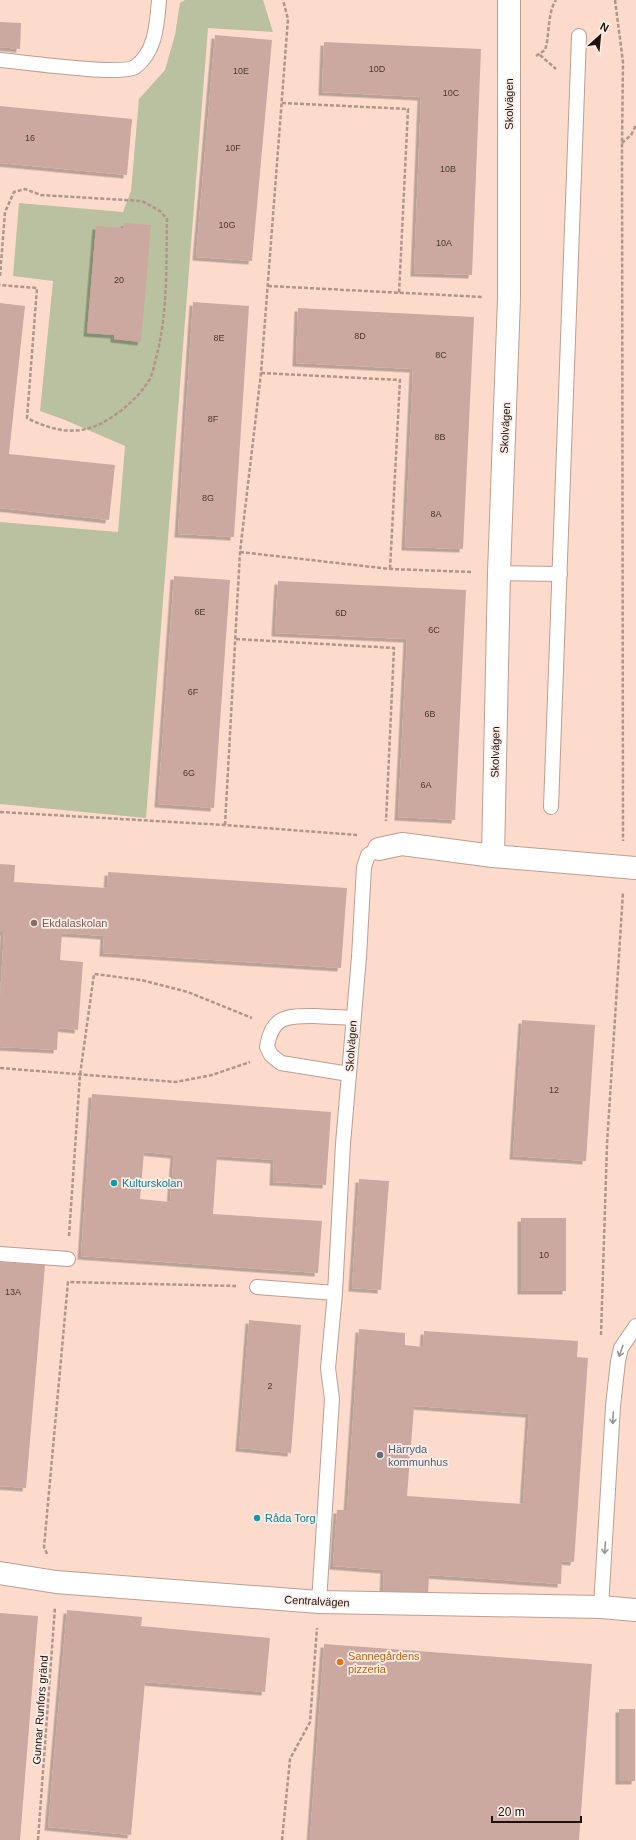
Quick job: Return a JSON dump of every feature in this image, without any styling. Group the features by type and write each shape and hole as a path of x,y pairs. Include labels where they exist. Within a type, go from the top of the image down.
{"street":[{"name":"Skolvägen","path":"493,856 499,573 509,298 509,0"},
{"path":"376,843 402,844 493,856 629,868"},
{"name":"Centralvägen","path":"0,1573 56,1582 319,1602 601,1607 636,1610"}],"lane":[{"path":"0,60 114,70 134,68 145,58 153,44 159,0"},
{"path":"551,806 579,36"},
{"path":"499,573 560,574"},
{"name":"Skolvägen","path":"319,1602 332,1399 328,1368 335,1293 364,867 368,855 376,843"},
{"path":"349,1074 281,1063 271,1055 266,1047 268,1036 273,1026 281,1019 292,1016 353,1018"},
{"path":"0,1254 68,1259"},
{"path":"256,1287 335,1293"},
{"path":"601,1607 613,1406 618,1361 621,1348 636,1326"}],"path":[{"path":"225,824 240,552 261,373 288,19 283,0"},
{"path":"509,55 533,57 540,55 545,50 550,19 556,0"},
{"path":"601,1336 606,1144 623,907 629,868 622,144 623,62 615,0"},
{"path":"540,55 555,68"},
{"path":"282,103 408,109 399,294"},
{"path":"622,144 631,135 636,125"},
{"path":"0,276 5,212 14,192 25,189 41,194 142,201 160,211 167,219 166,264 161,338 150,378 128,406 101,425 72,432 47,428 27,418 37,288 0,285"},
{"path":"268,286 399,294 509,298"},
{"path":"261,373 400,380 390,569"},
{"path":"240,552 390,569 499,573"},
{"path":"0,812 225,824 376,843 385,836 394,648 236,639"},
{"path":"56,1582 44,1547 68,1282 68,1259 80,1075 94,974 142,980 188,992 273,1026"},
{"path":"0,1068 176,1082 212,1075 271,1055"},
{"path":"68,1282 256,1287"},
{"name":"Gunnar Runfors gränd","path":"38,1840 56,1582"},
{"path":"282,1840 290,1759 310,1722 319,1602"}],"green space":[{"path":"185,0 263,0 273,32 208,28 146,818 0,804 0,522 118,532 125,446 40,411 53,281 13,276 19,203 123,212 131,191 139,99 165,70 175,35 180,3"}],"building":[{"path":"0,22 21,23 20,49 0,47"},
{"path":"215,35 272,40 252,261 196,257"},
{"path":"324,42 481,49 472,275 414,273 421,97 322,92"},
{"path":"0,106 132,119 127,175 0,163"},
{"path":"124,223 151,225 141,342 114,339 114,335 87,333 96,226 123,228"},
{"path":"193,302 249,306 234,537 178,534"},
{"path":"0,303 25,306 9,454 115,465 109,520 0,508"},
{"path":"298,308 474,317 463,549 405,547 413,369 296,363"},
{"path":"174,576 230,580 214,808 158,804"},
{"path":"278,581 466,590 455,820 398,817 407,639 275,633"},
{"path":"0,864 15,865 14,882 107,888 108,872 347,888 341,968 103,953 104,936 62,933 60,960 83,962 78,1030 58,1028 57,1050 0,1047 0,998 4,932 0,932"},
{"path":"522,1020 595,1025 586,1161 513,1156"},
{"name":"Kulturskolan","path":"92,1094 331,1112 326,1185 273,1182 274,1160 217,1156 213,1214 322,1221 318,1273 81,1256","holes":["144,1152 174,1155 170,1202 140,1199"]},
{"path":"359,1179 389,1181 381,1290 352,1288"},
{"path":"521,1218 566,1218 566,1291 521,1291"},
{"path":"0,1262 45,1265 26,1488 0,1486"},
{"path":"249,1320 301,1325 291,1453 239,1448"},
{"name":"Härryda kommunhus","path":"359,1329 405,1333 405,1345 423,1347 424,1331 578,1341 577,1357 588,1358 574,1562 562,1561 561,1584 429,1575 428,1595 383,1592 384,1570 333,1566 337,1510 347,1510","holes":["414,1406 529,1414 523,1504 407,1496"]},
{"path":"67,1610 142,1617 141,1626 270,1638 265,1692 145,1682 131,1835 48,1827"},
{"path":"0,1613 38,1616 20,1840 0,1840"},
{"path":"324,1644 592,1664 579,1840 310,1840"},
{"path":"619,1709 635,1709 635,1781 619,1781"}],"place":[{"name":"Ekdalaskolan","path":"34,923"},
{"name":"Kulturskolan","path":"114,1183"},
{"name":"Härryda kommunhus","path":"380,1455"},
{"name":"Råda Torg","path":"257,1518"},
{"name":"Sannegårdens pizzeria","path":"340,1662"}]}
